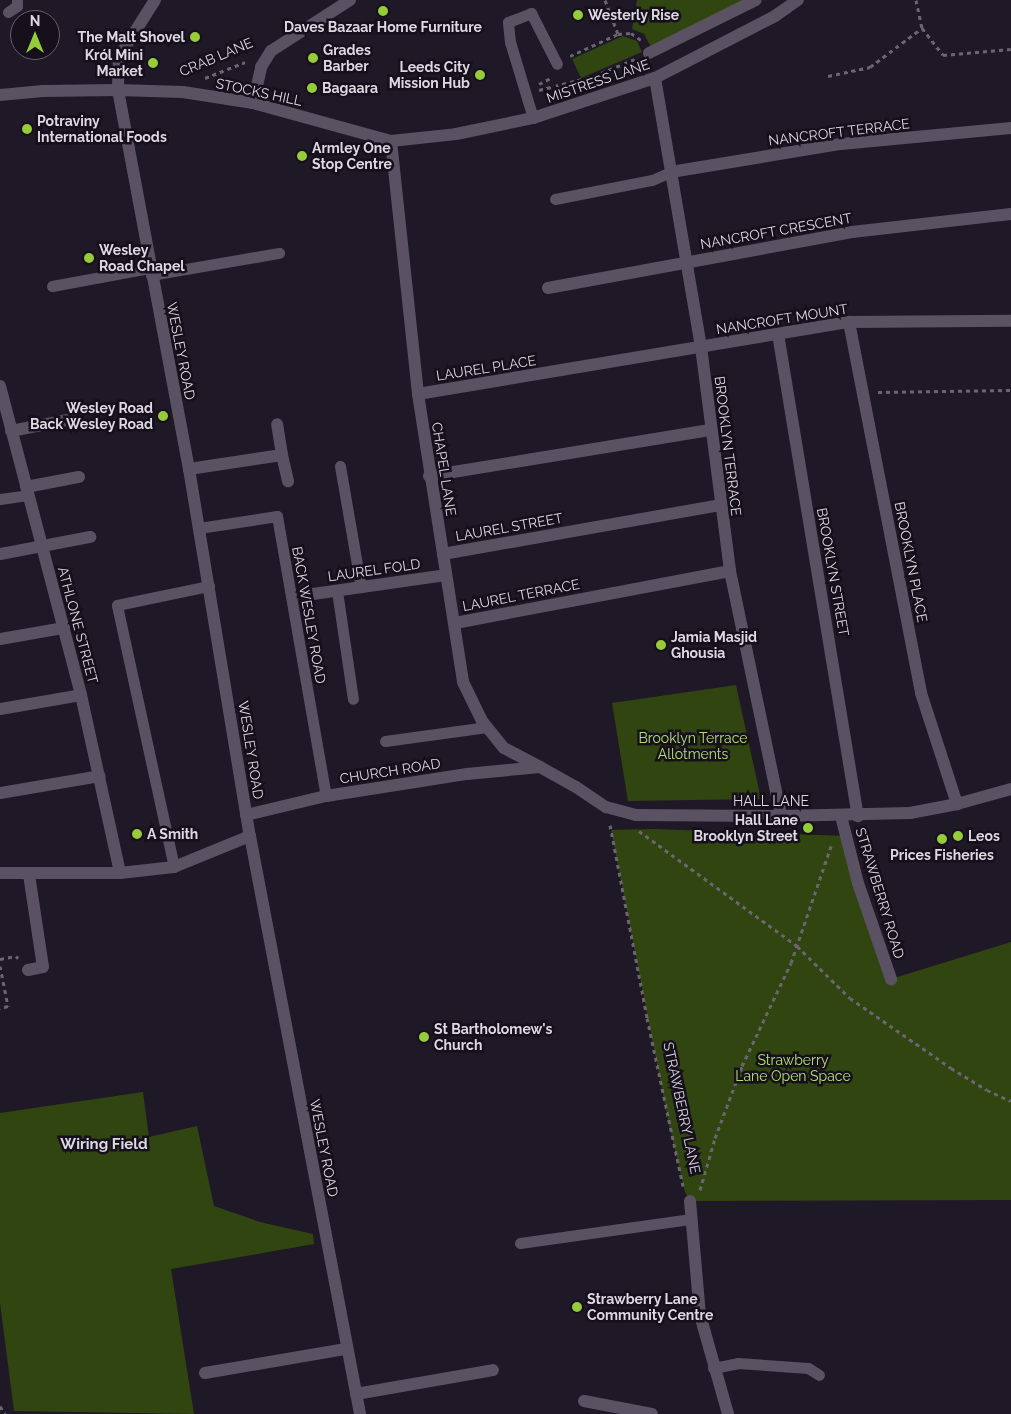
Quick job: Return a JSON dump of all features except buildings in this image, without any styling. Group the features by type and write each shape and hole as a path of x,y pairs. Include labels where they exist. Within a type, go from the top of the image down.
{"street":[{"name":"WESLEY ROAD","path":"155,0 119,57 118,90 189,469 246,815 346,1349 360,1414"},
{"name":"CRAB LANE","path":"253,103 261,68 271,51 350,0"},
{"path":"649,53 756,0"},
{"name":"MISTRESS LANE","path":"391,141 456,134 533,118 655,78 775,16 798,0"},
{"name":"BROOKLYN TERRACE","path":"655,78 688,262 701,347 730,571 781,816"},
{"name":"STOCKS HILL","path":"0,95 42,91 118,90 183,92 253,103 391,141"},
{"name":"NANCROFT TERRACE","path":"671,172 841,144 1011,128"},
{"name":"CHAPEL LANE","path":"391,141 418,394 464,682 487,727 504,748 540,768"},
{"name":"NANCROFT CRESCENT","path":"548,288 852,232 1011,214"},
{"name":"NANCROFT MOUNT","path":"559,371 849,322 1011,321"},
{"name":"BROOKLYN PLACE","path":"849,322 920,693 957,804"},
{"name":"BROOKLYN STREET","path":"778,334 858,816"},
{"name":"LAUREL PLACE","path":"418,394 559,371"},
{"name":"ATHLONE STREET","path":"0,385 81,695 120,873"},
{"path":"11,431 73,419"},
{"path":"277,424 288,481"},
{"path":"430,476 711,430"},
{"path":"189,469 282,454"},
{"path":"27,491 79,477"},
{"name":"LAUREL STREET","path":"443,554 720,505"},
{"path":"0,554 90,537"},
{"name":"LAUREL TERRACE","path":"455,623 730,571"},
{"name":"LAUREL FOLD","path":"306,595 446,576"},
{"path":"0,639 64,628"},
{"path":"0,709 81,695"},
{"name":"HALL LANE","path":"540,768 576,787 606,807 636,815 858,816 910,813 957,804 1011,790"},
{"name":"CHURCH ROAD","path":"246,815 326,796 468,774 540,768"},
{"path":"0,793 100,776"},
{"name":"STRAWBERRY ROAD","path":"841,816 858,883 891,979"},
{"path":"0,873 120,873 174,866 250,836"},
{"path":"28,970 43,967 29,874"},
{"path":"690,1201 700,1315 713,1368 728,1414"},
{"path":"205,1373 346,1349"},
{"path":"356,1394 493,1370"},
{"path":"584,1401 652,1414"}],"lane":[{"path":"8,12 17,6 17,0"},
{"path":"533,118 510,42 508,22 531,13 561,61"},
{"path":"555,199 652,180 671,172"},
{"path":"52,286 279,253"},
{"path":"340,466 361,587"},
{"path":"0,499 27,491"},
{"name":"BACK WESLEY ROAD","path":"199,528 276,516 326,796"},
{"path":"174,866 117,604 209,586"},
{"path":"337,590 353,699"},
{"path":"385,742 487,727"},
{"path":"520,1243 691,1219"},
{"path":"713,1368 738,1363 808,1368 819,1374"}],"path":[{"path":"605,0 618,34"},
{"path":"916,0 922,28 943,54 1011,49"},
{"path":"828,76 870,67 922,28"},
{"path":"536,90 567,85 649,53 638,36 631,33 618,34 561,61"},
{"name":"CRAB LANE","path":"200,81 271,51"},
{"path":"531,87 555,76"},
{"path":"862,392 1011,390"},
{"name":"STRAWBERRY LANE","path":"606,807 669,1125 685,1192 690,1201"},
{"path":"636,829 797,946 850,998 951,1068 987,1090 1011,1101"},
{"path":"690,1201 702,1187 715,1138 742,1066 797,946 832,843"},
{"path":"0,966 8,1006 0,1008"},
{"path":"0,1406 5,1414"}],"green space":[{"path":"637,0 750,0 651,47 644,34 632,29"},
{"path":"623,36 637,41 642,52 581,78 572,59"},
{"name":"Brooklyn Terrace Allotments","path":"736,685 761,799 628,801 612,703"},
{"name":"Strawberry Lane Open Space","path":"654,829 846,836 891,979 1011,942 1011,1200 690,1201 685,1192 669,1125 611,830"},
{"path":"143,1092 149,1137 197,1126 214,1206 260,1222 313,1234 314,1244 171,1269 194,1414 14,1411 0,1303 0,1113"}],"place":[{"name":"Daves Bazaar Home Furniture","path":"383,11"},
{"name":"Westerly Rise","path":"578,15"},
{"name":"The Malt Shovel","path":"195,37"},
{"name":"Grades Barber","path":"313,58"},
{"name":"Król Mini Market","path":"153,63"},
{"name":"Leeds City Mission Hub","path":"480,75"},
{"name":"Bagaara","path":"312,88"},
{"name":"Potraviny International Foods","path":"27,129"},
{"name":"Armley One Stop Centre","path":"302,156"},
{"name":"Wesley Road Chapel","path":"89,258"},
{"name":"Wesley Road Back Wesley Road","path":"163,416"},
{"name":"Jamia Masjid Ghousia","path":"661,645"},
{"name":"Hall Lane Brooklyn Street","path":"808,828"},
{"name":"A Smith","path":"137,834"},
{"name":"Leos","path":"958,836"},
{"name":"Prices Fisheries","path":"942,839"},
{"name":"St Bartholomew's Church","path":"424,1037"},
{"name":"Strawberry Lane Community Centre","path":"577,1307"}],"district":[{"name":"Wiring Field","path":"104,1145"}]}
